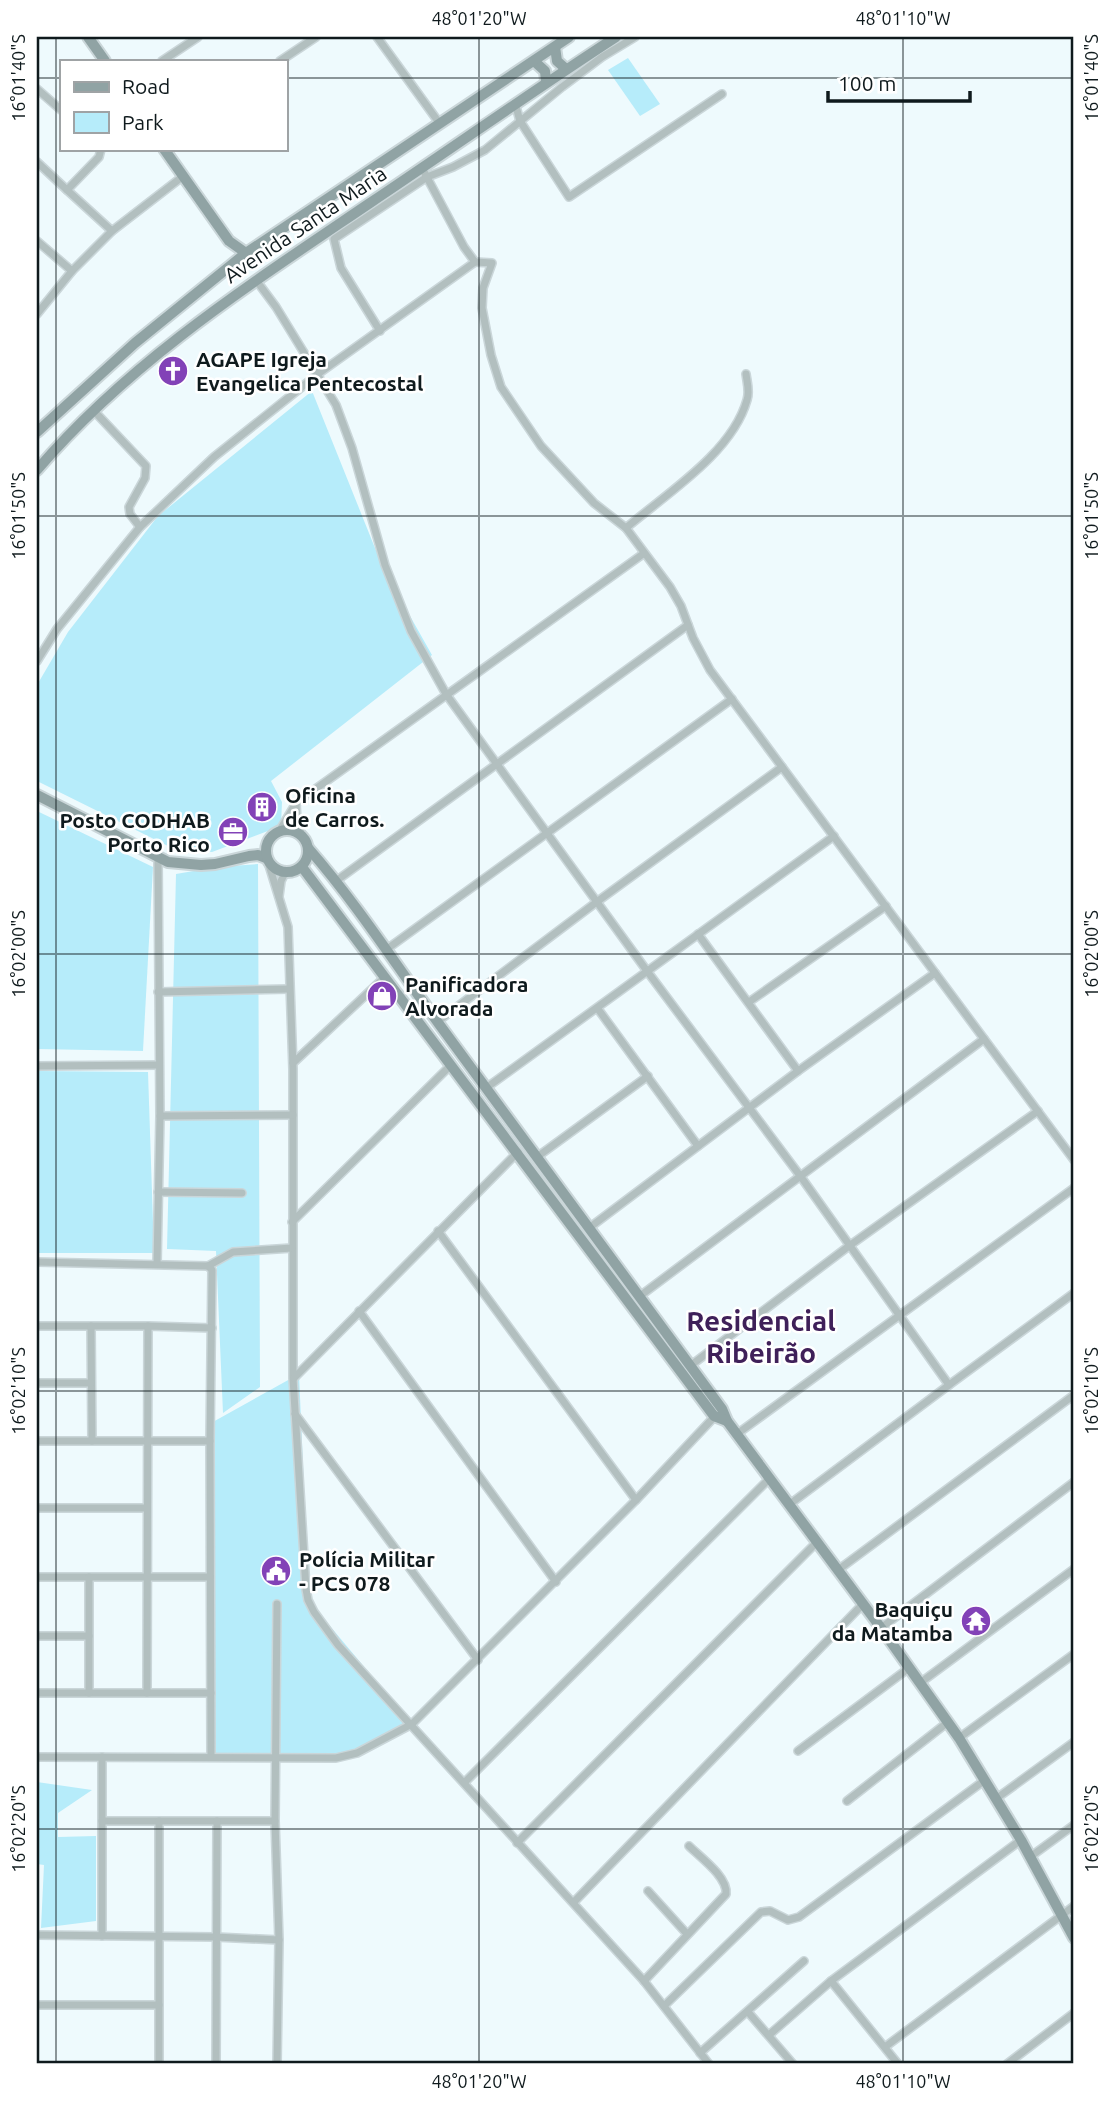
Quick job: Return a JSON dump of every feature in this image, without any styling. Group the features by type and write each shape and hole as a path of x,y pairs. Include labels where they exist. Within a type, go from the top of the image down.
{"street":[{"path":"89,37 104,60"},
{"path":"164,60 198,37"},
{"path":"282,60 316,37"},
{"path":"377,37 440,124"},
{"name":"Avenida Santa Maria","path":"37,432 135,343 246,253 569,37"},
{"name":"Avenida Santa Maria","path":"37,470 53,451 149,361 256,280 424,173 546,81 616,37"},
{"path":"380,331 341,268 334,239 424,173 473,157 562,86 635,37"},
{"path":"555,47 562,72 562,86"},
{"path":"534,61 545,71 546,81"},
{"path":"37,89 60,109"},
{"path":"515,103 520,121 569,197 722,94"},
{"path":"67,190 99,158 102,150"},
{"path":"165,150 229,241 246,253"},
{"path":"37,162 112,231"},
{"path":"424,173 475,262"},
{"path":"37,314 72,271 112,231 182,177"},
{"path":"37,241 72,271"},
{"path":"229,241 232,264"},
{"path":"37,661 57,629 140,527 214,457 318,374 475,262 492,263 483,288 482,308 491,355 501,387 541,446 594,503 626,528 670,587 702,656 732,699 1074,1160"},
{"path":"256,280 318,374 343,421 385,565 407,620 446,694 801,1177 949,1385"},
{"path":"135,343 149,361"},
{"path":"626,528 698,468 731,433 748,398 746,373"},
{"path":"95,412 146,466 145,478 129,507 130,514 140,527"},
{"path":"227,861 267,841 280,830 296,803 643,554"},
{"path":"336,881 688,625"},
{"path":"387,949 546,831 732,699"},
{"path":"437,1022 782,767"},
{"path":"37,795 158,859 181,865 215,864 258,855 285,873"},
{"path":"296,803 297,820 309,849 387,949 437,1022 640,1296 690,1366 718,1413"},
{"path":"280,830 288,830 302,836"},
{"path":"486,1088 834,836"},
{"path":"267,841 267,860 288,927 293,1063 293,1378 308,1600 338,1645 644,1981 709,2064"},
{"path":"303,867 309,849"},
{"path":"157,1264 160,1116 158,859"},
{"path":"279,896 285,873 303,867"},
{"path":"303,867 451,1065 718,1413 737,1434 881,1628 959,1738 997,1798 1074,1938"},
{"path":"749,1002 886,906"},
{"path":"698,933 798,1071"},
{"path":"589,1228 798,1071 935,973"},
{"path":"293,1063 385,977"},
{"path":"158,992 289,989"},
{"path":"598,1009 698,1146"},
{"path":"640,1296 984,1039"},
{"path":"37,1066 159,1065"},
{"path":"292,1222 451,1065"},
{"path":"537,1157 649,1076"},
{"path":"690,1366 849,1246 1038,1111"},
{"path":"160,1116 293,1115"},
{"path":"293,1378 518,1152"},
{"path":"737,1434 1074,1188"},
{"path":"158,1192 242,1193"},
{"path":"438,1231 636,1500"},
{"path":"37,1262 208,1266 233,1252 292,1248"},
{"path":"208,1266 212,1270 211,1757"},
{"path":"790,1504 1074,1293"},
{"path":"359,1311 556,1582"},
{"path":"37,1326 212,1328"},
{"path":"91,1326 92,1441"},
{"path":"147,1693 148,1326"},
{"path":"37,1383 91,1383"},
{"path":"838,1570 1074,1395"},
{"path":"37,1757 336,1758 357,1753 412,1724 556,1582 718,1413"},
{"path":"295,1414 478,1660"},
{"path":"37,1441 210,1441"},
{"path":"465,1782 770,1478"},
{"path":"881,1628 1074,1482"},
{"path":"37,1508 147,1508"},
{"path":"517,1843 817,1542"},
{"path":"920,1683 1074,1569"},
{"path":"37,1577 210,1577"},
{"path":"89,1577 89,1693"},
{"path":"277,2064 279,1940 275,1821 278,1604"},
{"path":"574,1902 863,1604"},
{"path":"37,1636 89,1636"},
{"path":"959,1738 1074,1654"},
{"path":"798,1751 909,1668"},
{"path":"37,1693 211,1693"},
{"path":"847,1801 948,1722"},
{"path":"997,1798 1074,1742"},
{"path":"102,1757 102,1936"},
{"path":"664,2006 761,1912 769,1911 788,1920 799,1917 985,1780"},
{"path":"102,1821 275,1821"},
{"path":"159,1821 159,2064"},
{"path":"216,2064 217,1821"},
{"path":"1030,1857 1074,1825"},
{"path":"769,2035 831,1981 1021,1840"},
{"path":"644,1981 727,1891 721,1878 689,1846"},
{"path":"648,1891 687,1934"},
{"path":"885,2047 1074,1906"},
{"path":"37,1935 279,1940"},
{"path":"700,2053 804,1961"},
{"path":"831,1981 898,2064"},
{"path":"37,2005 159,2005"},
{"path":"748,2012 793,2064"},
{"path":"1007,2064 1074,2012"},
{"path":"779,2064 787,2057"}],"green space":[{"path":"628,58 660,104 640,116 608,70"},
{"path":"312,391 383,568 432,655 271,781 282,802 281,826 212,852 168,846 37,781 37,685 68,632 158,516"},
{"path":"37,811 153,867 143,1051 37,1049"},
{"path":"258,864 260,1387 223,1413 216,1251 167,1249 176,874"},
{"path":"37,1071 148,1072 154,1253 37,1253"},
{"path":"299,1374 309,1601 412,1724 361,1750 335,1756 211,1757 211,1423"},
{"path":"37,1782 92,1790 58,1813 58,1837 96,1836 96,1921 41,1928 44,1865 37,1864"}],"place":[{"name":"AGAPE Igreja Evangelica Pentecostal","path":"173,371"},
{"name":"Oficina de Carros.","path":"262,807"},
{"name":"Posto CODHAB Porto Rico","path":"233,832"},
{"name":"Panificadora Alvorada","path":"382,996"},
{"name":"Polícia Militar - PCS 078","path":"276,1571"},
{"name":"Baquiçu da Matamba","path":"976,1621"}],"district":[{"name":"Residencial Ribeirão","path":"761,1336"}]}
